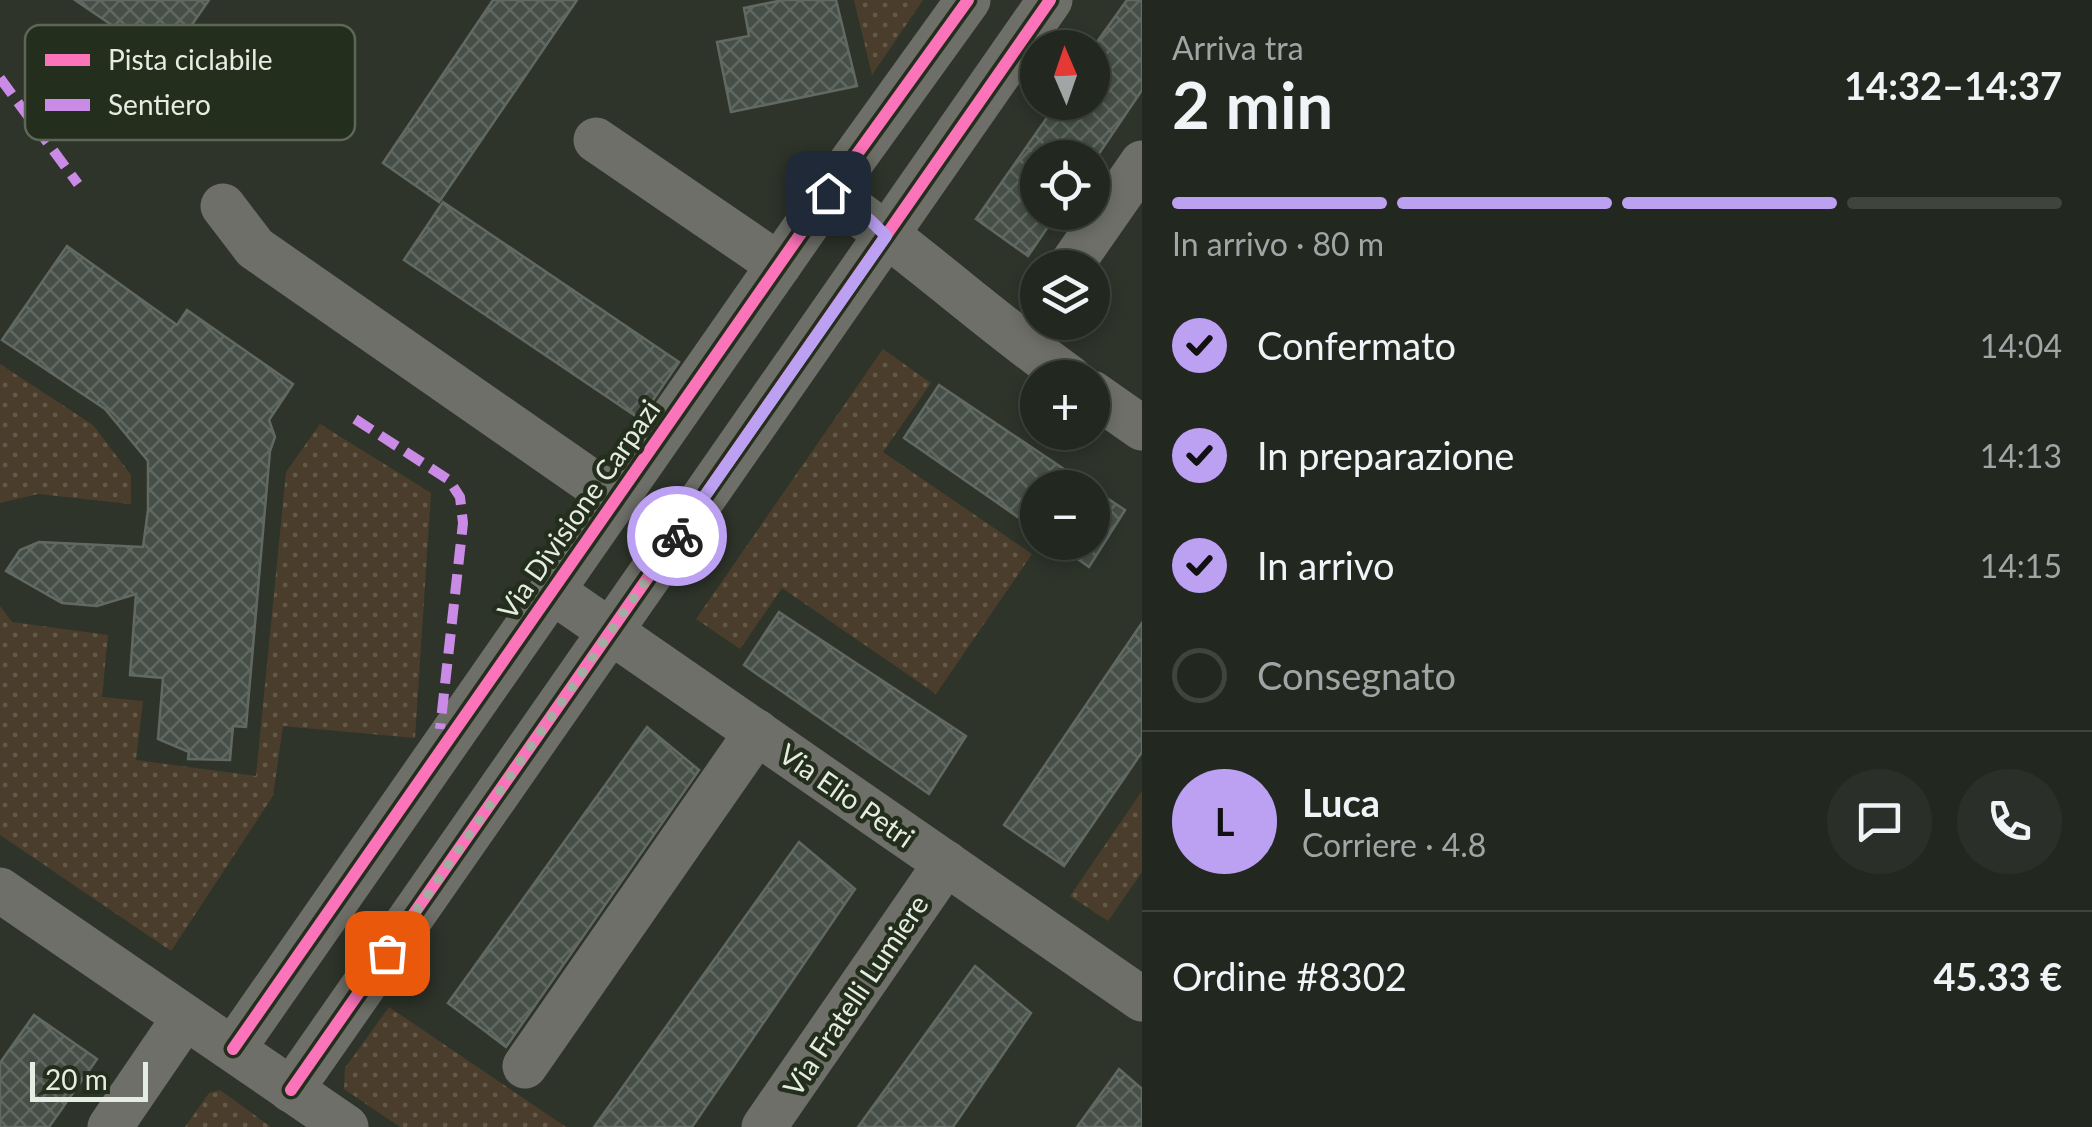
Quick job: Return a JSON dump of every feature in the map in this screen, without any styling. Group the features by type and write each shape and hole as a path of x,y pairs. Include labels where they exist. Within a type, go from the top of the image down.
{"street":[{"name":"Via Divisione Carpazi","path":"233,1049 828,193 968,0"},
{"path":"0,890 233,1049 317,1113 610,631 1050,0"},
{"path":"596,140 779,266"},
{"path":"1081,250 1142,163"},
{"path":"828,193 870,220 886,236 1020,322"},
{"path":"223,206 254,248 616,499"},
{"path":"1039,340 1055,360"},
{"path":"1110,406 1142,428"},
{"name":"Via Elio Petri","path":"552,590 1142,999"},
{"path":"525,1066 757,732"},
{"name":"Via Fratelli Lumiere","path":"764,1127 946,863"},
{"path":"110,1127 185,1017"}],"shaded area":[{"path":"854,0 923,0 872,75"},
{"path":"883,349 931,383 883,452 1020,546 1020,560 1028,560 936,694 782,588 740,649 696,619"},
{"path":"0,364 93,425 131,475 131,504 38,494 0,503"},
{"path":"320,424 431,493 415,738 283,726 273,796 171,951 0,835 0,606 12,622 108,635 102,697 143,701 136,760 256,776 286,472"},
{"path":"1142,791 1142,872 1108,921 1070,896"},
{"path":"389,1007 566,1127 400,1127 344,1089 345,1068"},
{"path":"220,1090 271,1127 185,1127 209,1093"}],"building":[{"path":"75,0 209,0 192,25 112,25"},
{"path":"493,0 577,0 439,202 383,163"},
{"path":"783,0 836,0 857,86 731,112 717,42 749,36 744,8"},
{"path":"1127,0 1142,0 1142,90 1108,140 1031,140 1045,120 1110,120 1110,30 1106,30"},
{"path":"1020,156 1020,230 1046,230 1032,250 1020,250 976,219"},
{"path":"443,202 679,362 640,419 404,260"},
{"path":"67,246 177,325 187,310 293,384 269,420 275,437 270,451 246,727 233,726 230,760 188,759 189,752 158,739 163,678 130,675 136,594 97,606 62,603 6,571 20,550 39,542 143,547 148,461 105,409 2,340"},
{"path":"939,385 1020,440 1020,450 1036,450 1065,470 1020,470 1020,519 904,438"},
{"path":"1110,500 1125,510 1110,534"},
{"path":"779,612 966,736 929,794 744,665"},
{"path":"1142,623 1142,752 1064,866 1004,825"},
{"path":"647,727 699,770 506,1047 448,1003"},
{"path":"799,842 855,889 692,1127 594,1127"},
{"path":"975,966 1031,1013 953,1127 858,1127"},
{"path":"34,1015 97,1059 49,1127 0,1127 0,1063"},
{"path":"1119,1069 1142,1089 1142,1127 1077,1127"}],"marked path":[{"path":"0,78 25,112"},
{"path":"46,140 78,184"},
{"path":"355,419 449,480 460,497 463,523 440,729"}],"cycle path":[{"path":"233,1049 829,193 968,0"},
{"path":"291,1090 1050,0"}],"way so far":[{"path":"387,953 677,536"}],"route":[{"path":"677,536 886,236 870,220 828,193"}]}
